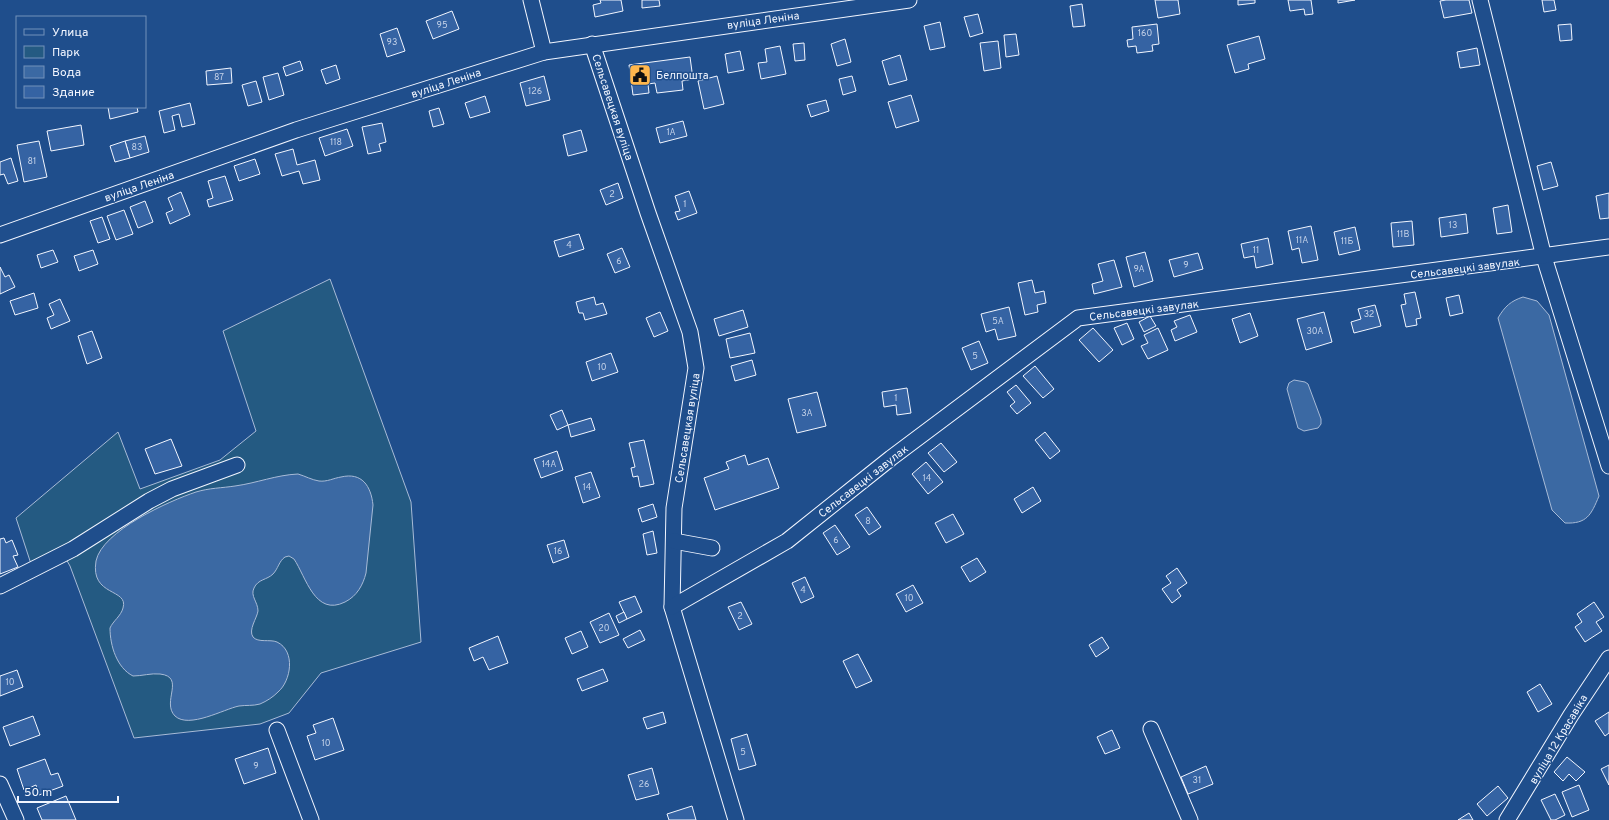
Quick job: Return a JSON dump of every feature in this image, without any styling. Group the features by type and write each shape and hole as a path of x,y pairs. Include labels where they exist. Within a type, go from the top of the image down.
{"street":[{"path":"531,0 544,52"},
{"name":"вуліца Леніна","path":"0,235 296,130 544,52 909,0"},
{"path":"1480,0 1544,257 1609,466"},
{"name":"Сельсавецкая вуліца","path":"592,44 648,213 690,332 696,368 674,508 672,607 736,820"},
{"name":"Сельсавецкі завулак","path":"672,607 787,541 891,458 1078,318 1609,248"},
{"path":"0,586 73,549 149,501 172,489 236,465"},
{"path":"674,541 712,548"},
{"name":"вуліца 12 Красавіка","path":"1507,820 1571,714 1609,658"},
{"path":"277,730 311,820"},
{"path":"1151,730 1190,820"},
{"path":"0,784 16,820"}],"green space":[{"path":"330,279 411,502 421,642 321,673 289,713 260,724 134,738 70,566 62,552 32,567 16,518 118,432 140,489 220,460 256,431 223,331"}],"water":[{"path":"1523,297 1537,301 1549,315 1599,496 1591,513 1583,520 1578,522 1565,523 1552,510 1498,318 1509,304"},
{"path":"1294,380 1308,384 1321,419 1321,424 1318,428 1304,431 1298,428 1287,389 1289,383"},
{"path":"298,474 319,481 348,476 355,477 360,479 368,486 373,505 366,573 363,582 353,597 349,600 335,605 326,604 319,600 313,593 294,559 289,556 285,557 273,574 260,581 254,588 253,594 258,611 253,624 252,634 255,639 277,642 283,646 287,652 290,666 286,681 278,692 260,704 239,706 197,719 181,719 175,716 171,710 170,704 172,685 168,676 157,674 133,676 123,668 116,656 111,642 110,628 122,611 123,602 120,597 103,586 99,581 96,573 96,561 101,550 110,539 123,528 154,510 184,496 206,490 243,485"}],"building":[{"path":"600,0 621,0 623,11 595,17 593,5 601,3"},
{"path":"642,0 659,0 660,6 642,8"},
{"path":"1155,0 1178,0 1180,14 1158,18"},
{"path":"1238,0 1255,0 1255,3 1238,5"},
{"path":"1288,0 1311,0 1313,14 1305,15 1304,9 1290,11"},
{"path":"1338,0 1355,0 1338,3"},
{"path":"1469,0 1472,13 1444,18 1440,1"},
{"path":"1542,0 1554,0 1556,10 1544,12"},
{"path":"1082,4 1085,26 1073,27 1070,6"},
{"path":"452,11 459,29 433,39 426,21"},
{"path":"978,14 983,33 970,37 964,17"},
{"path":"940,22 945,47 930,50 924,26"},
{"path":"1157,24 1159,44 1152,45 1153,51 1137,53 1136,46 1128,47 1127,40 1133,39 1132,27"},
{"path":"1571,24 1572,40 1560,41 1558,25"},
{"path":"397,28 405,51 387,57 380,34"},
{"path":"1016,34 1019,55 1006,57 1004,35"},
{"path":"1259,36 1265,59 1248,64 1249,69 1235,73 1227,45"},
{"path":"845,39 851,62 837,66 831,44"},
{"path":"998,41 1001,68 984,71 980,43"},
{"path":"804,43 805,60 795,61 793,44"},
{"path":"780,46 786,74 761,79 758,63 767,62 765,49"},
{"path":"1477,48 1480,65 1460,68 1457,52"},
{"path":"740,51 744,70 728,73 725,54"},
{"path":"900,55 907,80 889,85 882,61"},
{"path":"690,57 693,79 682,81 683,90 657,93 655,83 648,84 649,93 633,95 629,65"},
{"path":"300,61 303,70 286,76 283,67"},
{"path":"336,65 340,79 326,84 321,70"},
{"path":"231,68 232,83 207,85 206,71"},
{"path":"278,73 284,95 269,100 263,77"},
{"path":"544,76 550,100 526,106 520,83"},
{"path":"717,76 724,104 704,109 698,81"},
{"path":"852,76 856,91 843,95 839,79"},
{"path":"256,81 262,102 248,106 242,85"},
{"path":"911,95 919,121 896,128 888,102"},
{"path":"485,96 490,112 470,118 465,103"},
{"path":"826,100 829,111 811,117 807,105"},
{"path":"190,103 195,124 182,127 179,114 172,116 175,130 164,133 159,111"},
{"path":"108,108 137,108 138,112 110,119"},
{"path":"439,108 444,124 433,127 429,111"},
{"path":"683,121 687,136 660,143 656,128"},
{"path":"382,123 386,142 379,144 381,151 368,154 362,127"},
{"path":"81,125 84,145 51,151 47,131"},
{"path":"347,129 353,146 325,156 319,138"},
{"path":"581,130 587,151 568,156 563,135"},
{"path":"145,136 149,152 130,158 125,141"},
{"path":"39,141 47,177 24,182 17,145"},
{"path":"125,141 130,158 115,162 110,146"},
{"path":"293,149 297,165 315,160 320,180 303,184 299,171 282,176 275,154"},
{"path":"11,158 18,181 8,184 4,174 0,175 0,162"},
{"path":"255,159 260,174 239,181 234,166"},
{"path":"1551,162 1558,186 1543,190 1537,166"},
{"path":"225,176 233,200 209,207 207,200 213,198 208,181"},
{"path":"618,183 623,198 606,205 600,190"},
{"path":"689,191 697,213 678,220 675,212 680,211 675,196"},
{"path":"181,192 190,215 170,224 166,213 173,210 168,198"},
{"path":"1609,193 1609,218 1600,219 1596,196"},
{"path":"145,201 153,222 138,228 130,207"},
{"path":"1508,205 1512,232 1497,234 1493,208"},
{"path":"124,210 133,234 116,240 107,216"},
{"path":"1466,214 1468,233 1441,237 1439,218"},
{"path":"102,217 110,239 98,243 90,221"},
{"path":"1412,221 1414,245 1393,247 1391,223"},
{"path":"1311,226 1318,260 1302,263 1299,248 1292,250 1288,231"},
{"path":"1355,227 1360,250 1339,255 1334,232"},
{"path":"579,234 584,249 559,257 554,241"},
{"path":"1268,238 1273,264 1256,268 1254,256 1244,258 1241,244"},
{"path":"622,248 630,267 615,273 607,254"},
{"path":"53,250 58,262 41,268 37,255"},
{"path":"93,250 98,264 79,271 74,256"},
{"path":"1145,252 1153,281 1134,287 1126,257"},
{"path":"1198,253 1203,269 1174,277 1169,260"},
{"path":"1114,260 1122,287 1094,294 1092,284 1103,281 1098,264"},
{"path":"0,267 5,277 9,275 15,287 0,294"},
{"path":"1032,280 1035,293 1044,291 1046,303 1037,305 1038,312 1025,315 1018,283"},
{"path":"1415,292 1421,318 1416,319 1417,325 1406,327 1401,305 1406,304 1404,294"},
{"path":"34,293 38,308 15,315 10,301"},
{"path":"1459,295 1463,313 1450,316 1446,298"},
{"path":"594,297 596,305 603,303 607,314 585,320 583,313 579,313 576,302"},
{"path":"60,299 70,321 51,329 47,318 54,315 49,304"},
{"path":"1375,305 1381,326 1354,333 1351,322 1361,319 1358,309"},
{"path":"1009,307 1016,336 998,340 995,329 986,332 981,314"},
{"path":"743,310 748,327 719,336 714,319"},
{"path":"660,312 668,331 654,337 646,318"},
{"path":"1324,312 1332,342 1306,350 1297,319"},
{"path":"1250,313 1258,336 1240,343 1232,319"},
{"path":"1190,315 1197,332 1175,341 1171,330 1177,327 1174,321"},
{"path":"1150,316 1156,326 1144,332 1139,322"},
{"path":"1127,323 1134,339 1122,345 1114,328"},
{"path":"1093,328 1113,350 1099,362 1079,340"},
{"path":"1158,328 1168,350 1148,359 1141,346 1148,343 1144,335"},
{"path":"92,331 102,358 87,364 78,336"},
{"path":"750,333 755,353 730,358 726,339"},
{"path":"979,341 988,363 971,370 962,348"},
{"path":"611,353 618,372 592,381 586,362"},
{"path":"752,360 756,375 735,381 731,366"},
{"path":"1035,366 1054,389 1043,398 1023,376"},
{"path":"1016,385 1031,403 1017,414 1010,406 1015,402 1007,392"},
{"path":"907,388 911,413 897,415 896,405 884,407 882,392"},
{"path":"817,392 826,426 797,433 788,399"},
{"path":"562,410 568,425 557,430 550,415"},
{"path":"591,418 595,430 571,437 568,425"},
{"path":"1045,432 1060,451 1050,459 1035,440"},
{"path":"171,439 182,466 155,474 145,449"},
{"path":"644,440 654,484 640,487 638,476 633,477 631,468 635,467 629,443"},
{"path":"941,443 957,462 944,472 928,453"},
{"path":"557,451 563,470 541,478 534,459"},
{"path":"745,455 748,465 768,458 779,488 715,510 704,478 729,469 726,462"},
{"path":"926,462 943,482 928,494 912,474"},
{"path":"591,472 600,497 583,503 575,477"},
{"path":"1033,487 1041,501 1022,513 1014,499"},
{"path":"653,504 657,517 642,522 638,509"},
{"path":"867,507 881,527 869,535 855,515"},
{"path":"953,514 964,534 946,543 935,523"},
{"path":"835,525 850,547 837,555 823,533"},
{"path":"653,531 657,553 647,555 643,534"},
{"path":"4,538 6,543 12,540 18,555 13,556 18,567 0,574 0,539"},
{"path":"564,540 569,557 553,563 547,545"},
{"path":"977,558 986,572 970,582 961,567"},
{"path":"1177,568 1187,583 1177,590 1181,596 1172,603 1162,589 1171,583 1166,576"},
{"path":"805,577 814,597 801,603 792,583"},
{"path":"913,585 923,603 906,612 896,594"},
{"path":"635,596 642,612 627,619 619,602"},
{"path":"741,602 752,624 739,630 728,607"},
{"path":"1594,602 1604,617 1596,622 1602,631 1585,642 1575,627 1582,622 1577,614"},
{"path":"624,612 627,619 619,623 616,616"},
{"path":"609,613 619,635 600,643 590,622"},
{"path":"640,630 645,640 628,648 623,639"},
{"path":"581,631 588,647 572,654 565,638"},
{"path":"498,636 508,663 489,670 483,657 474,661 469,648"},
{"path":"1102,637 1109,648 1096,657 1089,645"},
{"path":"858,654 872,681 856,688 843,661"},
{"path":"603,669 608,681 582,691 577,679"},
{"path":"17,670 23,687 0,696 0,676"},
{"path":"1540,684 1552,704 1538,712 1527,692"},
{"path":"663,712 666,723 647,729 643,718"},
{"path":"1609,712 1609,733 1605,736 1595,721"},
{"path":"33,716 40,735 10,746 3,727"},
{"path":"333,718 344,750 315,760 307,736 316,733 313,725"},
{"path":"1112,730 1120,748 1105,754 1097,737"},
{"path":"747,734 756,765 739,770 731,739"},
{"path":"268,748 276,773 244,784 235,759"},
{"path":"1567,757 1585,772 1576,781 1569,774 1563,781 1554,772"},
{"path":"45,759 51,775 58,773 63,786 39,795 36,785 24,790 17,769"},
{"path":"1609,765 1609,785 1601,769"},
{"path":"1206,766 1213,784 1188,794 1181,777"},
{"path":"652,768 659,794 636,800 628,775"},
{"path":"1579,785 1589,810 1572,817 1562,792"},
{"path":"1498,786 1508,798 1487,816 1477,804"},
{"path":"1555,794 1565,815 1555,820 1551,820 1541,800"},
{"path":"66,796 76,820 42,820 37,808"},
{"path":"692,806 696,820 669,820 667,814"},
{"path":"1469,813 1473,820 1458,820"}],"place":[{"name":"Белпошта","path":"640,75"}]}
